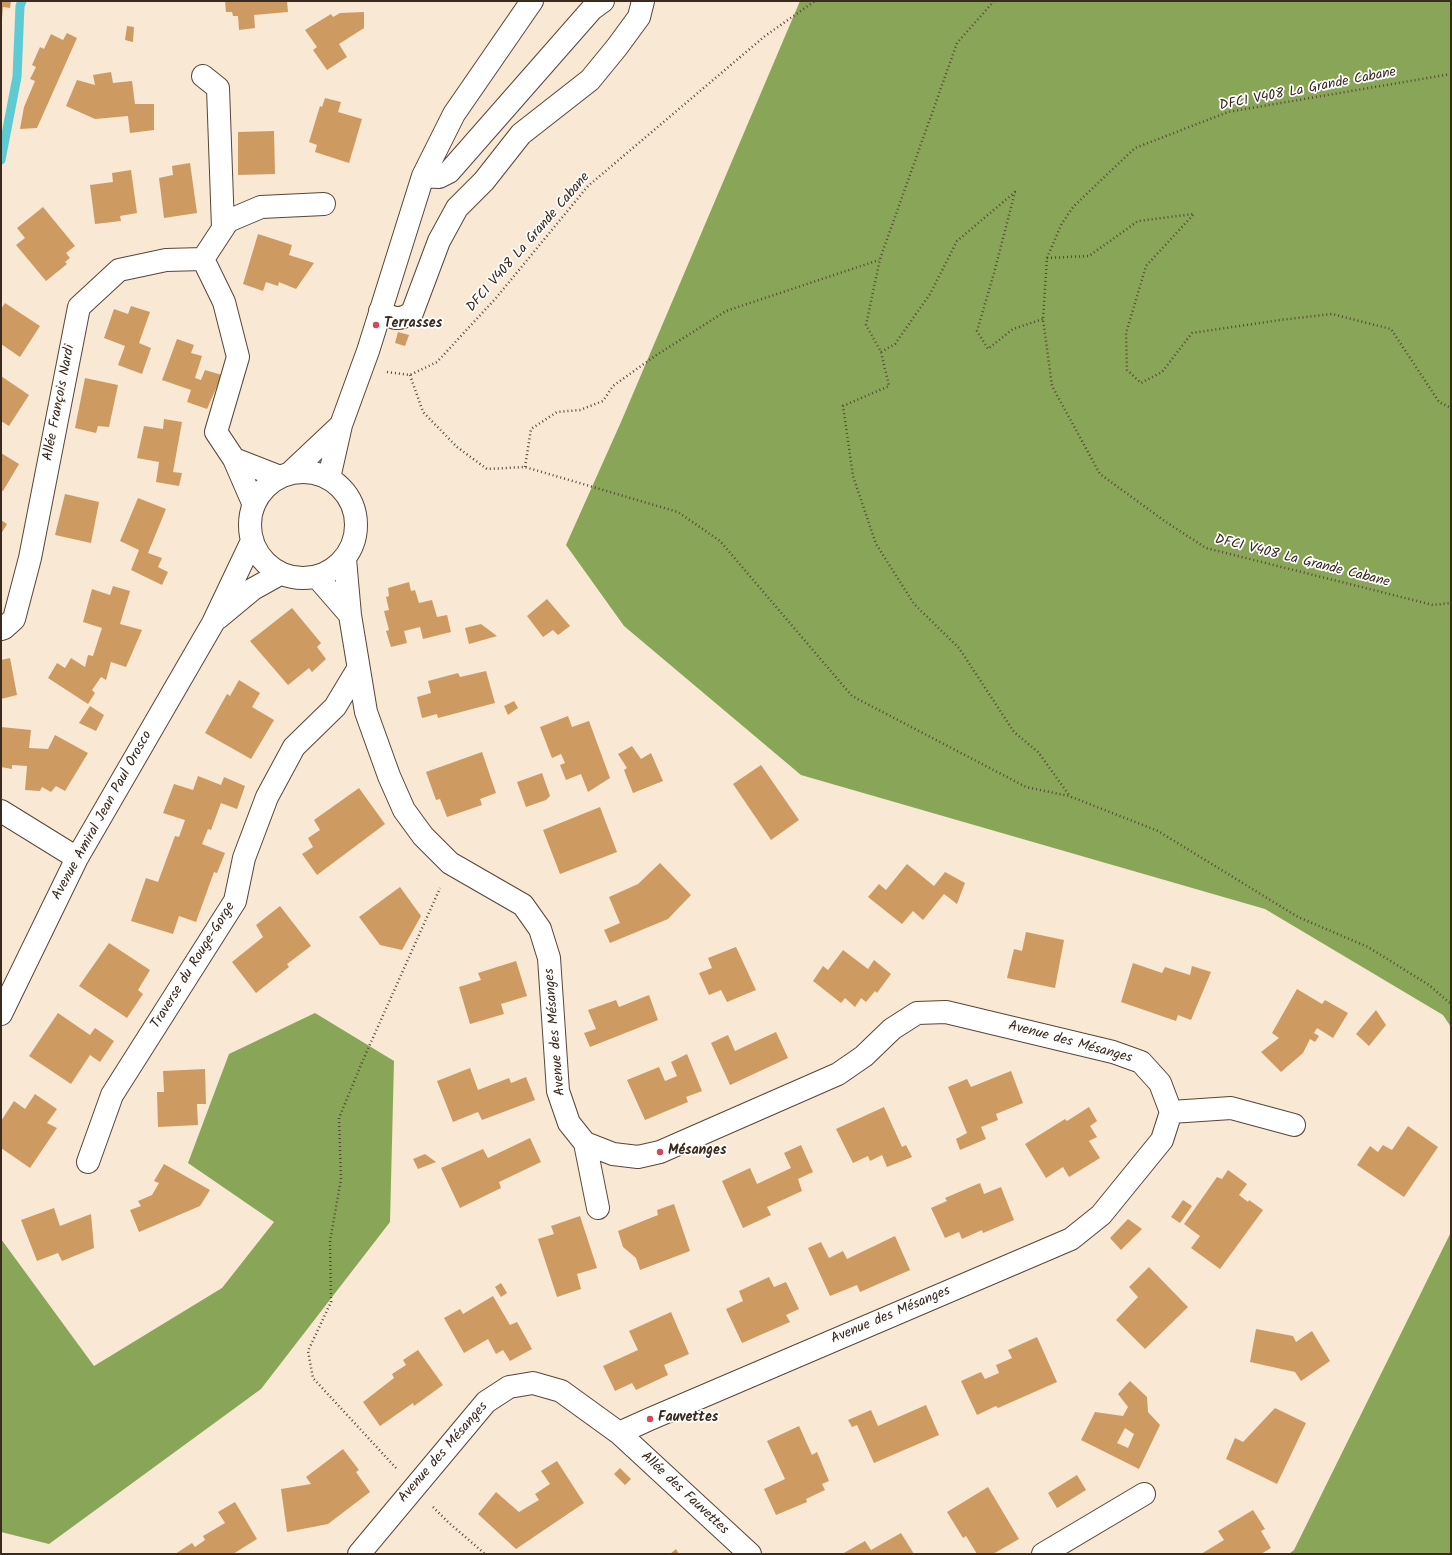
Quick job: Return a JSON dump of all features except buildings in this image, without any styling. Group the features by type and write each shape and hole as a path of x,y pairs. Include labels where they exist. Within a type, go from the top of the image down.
{"street":[{"path":"329,478 341,425 361,370 423,176 454,114 532,1"},
{"path":"423,176 439,177 449,172 587,15 603,1"},
{"path":"380,311 394,318 404,318 412,313 439,241 457,208 484,181 521,134 590,80 639,17 643,1"},
{"path":"203,76 218,88 223,228"},
{"path":"254,505 234,459 216,432 238,357 224,302 203,259 228,220 261,207 324,204"},
{"name":"Allée François Nardi","path":"1,629 14,619 30,558 78,308 119,270 166,260 203,259"},
{"path":"234,459 284,476 303,472 329,478 341,488 350,500 355,515 356,530 352,546 345,559 332,570 316,577 298,578 280,574 268,565 258,555 252,541 250,523 254,505 260,494 269,484 284,476 341,425"},
{"path":"213,623 252,541"},
{"name":"Avenue des Mésanges","path":"345,559 350,615 366,712 389,776 404,810 423,836 450,863 522,905 540,929 549,958 558,1091 569,1123 585,1143 613,1154 638,1157 660,1152 838,1074 864,1056 892,1029 917,1013 946,1012 1113,1052 1141,1062 1160,1083 1171,1112 1162,1140 1100,1215 1071,1239 619,1433 561,1391 533,1383 509,1387 486,1402 359,1554"},
{"path":"213,623 253,589 280,574"},
{"path":"316,577 350,615"},
{"name":"Avenue Amiral Jean Paul Orosco","path":"1,1014 77,858 213,623"},
{"name":"Traverse du Rouge-Gorge","path":"88,1162 112,1095 235,901 244,858 257,824 267,798 294,747 335,707 358,669"},
{"path":"1,811 77,858"},
{"path":"1171,1112 1231,1108 1294,1125"},
{"path":"585,1143 598,1208"},
{"name":"Allée des Fauvettes","path":"619,1433 750,1554"},
{"path":"1043,1554 1144,1494"}],"path":[{"name":"DFCI V408 La Grande Cabane","path":"361,370 410,374 437,362 496,298 588,186 766,36 815,1"},
{"path":"994,1 957,43 880,260 866,325 881,352 890,386 843,406 853,476 876,544 914,604 959,648 1014,732 1038,752 1069,796"},
{"name":"DFCI V408 La Grande Cabane","path":"1451,74 1228,112 1135,148 1074,206 1062,223 1047,258 1043,319 1052,386 1100,474 1166,522 1206,548 1433,605 1451,603"},
{"path":"881,352 895,344 930,294 957,241 1015,192 977,332 988,349 1013,329 1043,319"},
{"path":"1047,258 1089,256 1138,221 1194,214 1146,266 1126,333 1127,370 1141,382 1162,372 1192,333 1332,314 1391,329 1439,402 1451,408"},
{"path":"525,467 531,430 557,412 580,410 603,401 613,386 655,356 726,312 880,260"},
{"path":"410,374 424,412 457,447 487,469 525,467 678,512 720,541 852,696 1026,787 1069,796 1158,831 1298,917 1368,947 1429,985 1451,1004"},
{"path":"450,863 339,1118 341,1179 330,1241 331,1302 308,1351 313,1378 414,1488 448,1522 485,1554"}],"green space":[{"path":"800,1 1451,1 1451,1027 1443,1015 1265,909 801,775 624,626 566,545 621,422"},
{"path":"315,1013 394,1061 390,1222 261,1389 49,1544 1,1532 1,1239 94,1366 222,1288 274,1222 188,1163 229,1054"},
{"path":"1451,1232 1451,1554 1289,1554 1294,1550"}],"waterway":[{"path":"1,160 17,77 20,6 22,1"}],"place":[{"name":"Terrasses","path":"376,325"},
{"name":"Mésanges","path":"660,1152"},
{"name":"Fauvettes","path":"650,1419"}]}
